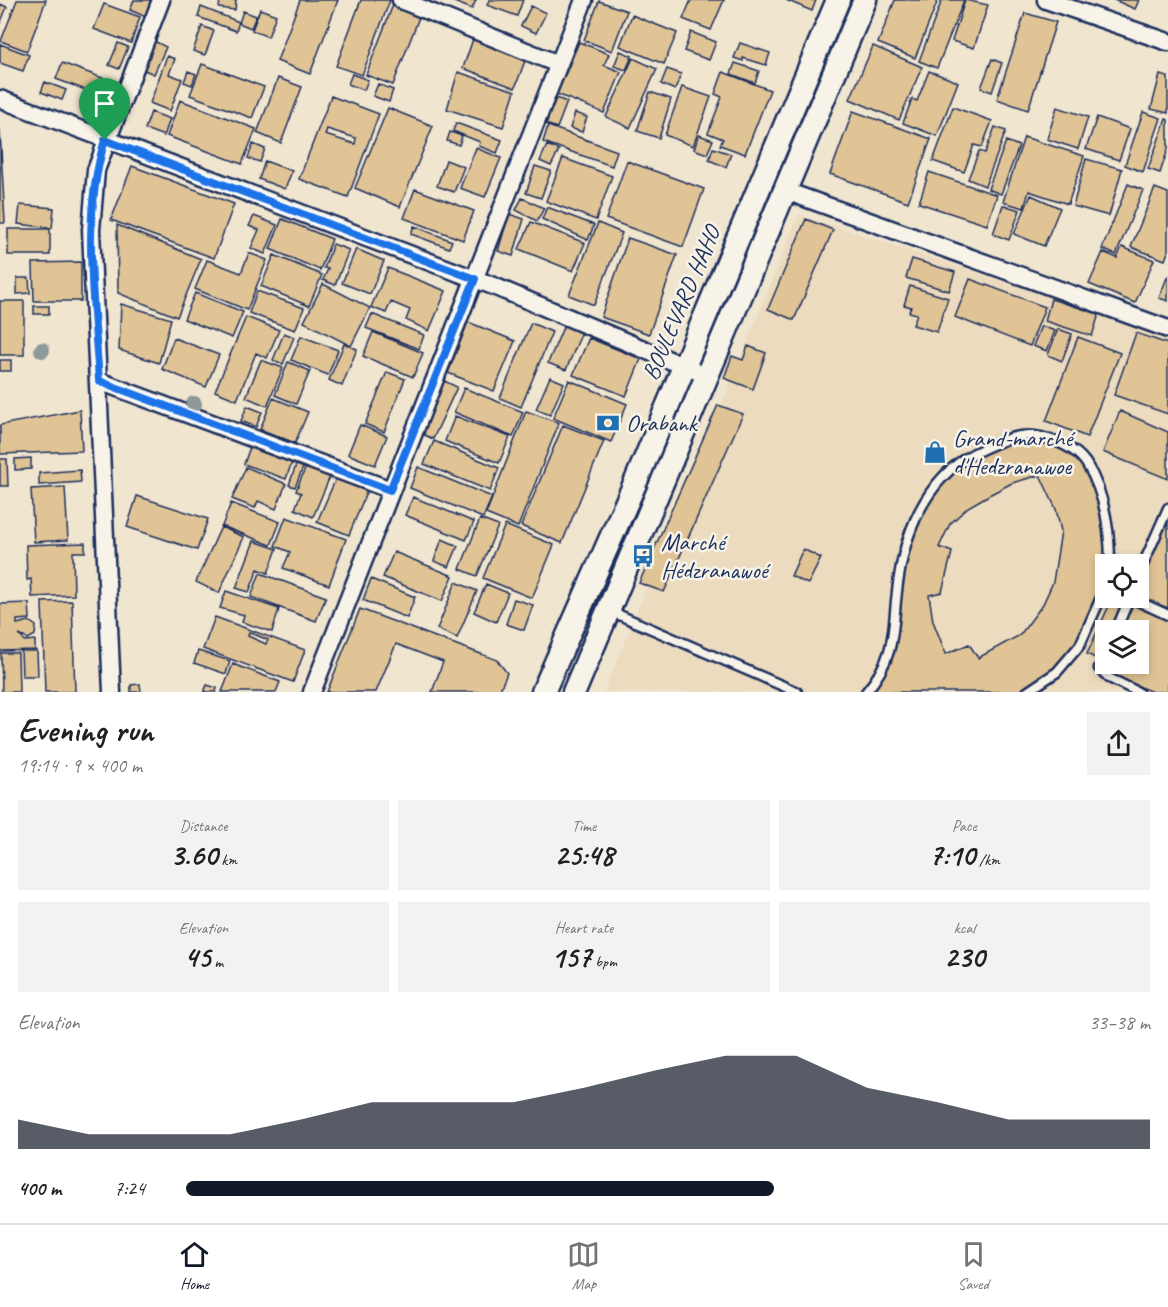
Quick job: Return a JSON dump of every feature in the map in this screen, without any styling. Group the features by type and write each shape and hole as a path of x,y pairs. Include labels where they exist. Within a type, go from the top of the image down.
{"main road":[{"name":"BOULEVARD HAHO","path":"543,692 636,481 838,0"},
{"name":"BOULEVARD HAHO","path":"574,692 783,190 865,0"}],"street":[{"path":"112,692 91,230 94,179 105,140 161,0"},
{"path":"401,0 558,64"},
{"path":"312,692 584,0"},
{"path":"1046,0 1168,42"},
{"path":"0,99 475,279 705,376"},
{"path":"783,190 1168,329"},
{"path":"99,381 390,490"}],"lane":[{"path":"866,692 882,674 892,645 898,578 907,539 922,503 947,473 977,452 1015,436 1029,435 1053,440 1075,452 1085,462 1101,498 1110,532 1110,554"},
{"path":"1148,554 1168,508"},
{"path":"1149,606 1168,615"},
{"path":"1027,692 1057,672 1080,645 1096,608"},
{"path":"608,610 797,692"},
{"path":"1105,674 1108,678 1138,692"}],"shaded area":[{"name":"Grand-marché d'Hedzranawoe","path":"799,215 1068,302 1168,339 1168,692 604,692"}],"building":[{"path":"17,0 46,0 27,51 1,41"},
{"path":"134,0 153,0 146,17 130,10"},
{"path":"220,0 236,0 235,10 219,8"},
{"path":"300,0 338,0 310,74 277,61"},
{"path":"361,0 390,0 362,75 336,66"},
{"path":"449,0 476,0 472,9"},
{"path":"489,0 523,0 517,16 487,5"},
{"path":"691,0 724,0 711,30 683,19"},
{"path":"786,0 816,0 812,11"},
{"path":"895,0 938,0 915,58 878,43"},
{"path":"942,0 964,0 937,68 919,61"},
{"path":"965,0 988,5 974,48 952,41"},
{"path":"1114,0 1139,0 1135,9"},
{"path":"599,1 627,11 612,51 584,40"},
{"path":"394,2 421,12 393,85 366,75"},
{"path":"0,4 7,7 0,24"},
{"path":"104,4 140,17 131,43 94,29"},
{"path":"531,6 546,13 536,33 521,26"},
{"path":"201,7 239,22 236,31 198,17"},
{"path":"260,9 276,15 268,37 252,30"},
{"path":"243,11 256,16 251,28 239,23"},
{"path":"1025,13 1056,22 1028,110 997,99"},
{"path":"632,15 677,33 664,64 620,46"},
{"path":"202,26 214,31 205,55 193,51"},
{"path":"691,32 716,42 709,60 684,51"},
{"path":"473,39 526,58 515,88 463,68"},
{"path":"154,41 166,47 154,74 142,69"},
{"path":"579,42 609,54 604,65 621,72 604,113 557,94"},
{"path":"118,43 128,47 119,69 109,65"},
{"path":"740,43 770,53 766,65 743,58 743,61 734,58"},
{"path":"0,44 29,55 23,71 0,63"},
{"path":"873,46 922,67 899,120 850,99"},
{"path":"620,51 632,56 626,70 614,66"},
{"path":"167,56 175,59 169,74 182,79 170,111 150,103"},
{"path":"633,58 657,69 630,128 606,117"},
{"path":"992,59 1002,63 992,92 981,88"},
{"path":"62,63 105,79 99,95 56,79"},
{"path":"735,63 759,71 755,83 731,74"},
{"path":"202,64 264,87 252,118 190,95"},
{"path":"667,69 681,74 675,90 661,84"},
{"path":"188,71 196,74 192,85 184,82"},
{"path":"929,71 958,82 937,136 903,123 912,99 917,101"},
{"path":"458,72 515,91 503,127 447,109"},
{"path":"723,72 770,90 745,154 720,145 723,139 708,133 722,97 715,94"},
{"path":"352,74 368,80 364,90 348,84"},
{"path":"1160,75 1168,77 1168,113 1151,109"},
{"path":"278,78 302,87 281,143 257,133"},
{"path":"45,82 66,90 62,100 41,92"},
{"path":"378,84 393,90 389,102 373,96"},
{"path":"682,87 711,97 693,146 665,135"},
{"path":"650,92 671,99 659,138 637,131"},
{"path":"331,96 379,114 348,197 299,179","holes":["327,129 356,138 355,144 325,135"]},
{"path":"556,98 567,102 557,128 546,124"},
{"path":"180,100 256,129 242,164 167,136"},
{"path":"953,107 992,121 982,147 974,145 964,172 933,161"},
{"path":"1057,107 1088,117 1078,149 1047,139"},
{"path":"388,108 433,126 400,207 355,188"},
{"path":"853,111 931,139 908,202 830,174"},
{"path":"151,112 170,119 164,136 145,129"},
{"path":"1143,112 1161,118 1143,172 1125,165"},
{"path":"575,113 587,117 582,132 570,128"},
{"path":"1097,117 1130,129 1119,160 1086,149"},
{"path":"1166,119 1168,120 1168,149 1160,173 1148,169"},
{"path":"456,123 502,140 497,153 479,146 480,142 453,131"},
{"path":"548,126 617,151 612,166 543,142"},
{"path":"995,127 1006,131 985,186 968,179 979,151 985,153"},
{"path":"0,131 5,223 0,223"},
{"path":"450,132 462,136 459,145 447,141"},
{"path":"699,135 713,140 707,154 694,149"},
{"path":"1024,137 1084,156 1068,204 1029,191 1024,208 1003,202"},
{"path":"1006,141 1019,146 1001,194 988,189"},
{"path":"253,144 265,149 260,162 248,158"},
{"path":"547,145 559,150 551,166 540,161"},
{"path":"476,148 501,158 485,197 460,188"},
{"path":"713,148 731,154 726,167 709,160"},
{"path":"563,158 612,176 596,220 546,201"},
{"path":"1086,159 1122,169 1109,216 1073,206"},
{"path":"446,160 464,167 454,192 437,186"},
{"path":"265,161 292,171 285,189 259,179"},
{"path":"627,161 704,189 683,247 606,219"},
{"path":"132,166 234,204 214,258 111,220"},
{"path":"535,166 551,171 541,198 526,193"},
{"path":"929,172 997,195 987,225 919,203"},
{"path":"1128,184 1143,190 1116,255 1102,249"},
{"path":"1155,188 1168,193 1168,252 1165,260 1131,247"},
{"path":"415,189 474,211 463,240 404,218"},
{"path":"1031,195 1060,208 1044,246 1014,234"},
{"path":"522,198 544,208 537,221 516,210"},
{"path":"20,205 54,208 52,228 18,224"},
{"path":"1003,205 1020,210 1009,240 993,234"},
{"path":"547,207 594,225 588,240 542,219"},
{"path":"509,214 524,219 513,256 498,251"},
{"path":"254,216 277,225 265,254 251,248 259,230 249,226"},
{"path":"282,219 332,239 320,270 270,249"},
{"path":"806,219 833,230 794,320 768,309"},
{"path":"531,222 585,243 573,271 519,249"},
{"path":"598,223 622,233 594,305 569,295"},
{"path":"117,225 201,259 177,317 118,293"},
{"path":"414,226 452,241 449,248 411,234"},
{"path":"8,229 50,229 50,255 8,255"},
{"path":"628,238 677,255 649,334 601,317"},
{"path":"333,244 349,250 335,285 323,280 328,269 324,268"},
{"path":"1122,247 1154,260 1135,303 1089,284 1103,252 1117,258"},
{"path":"356,249 384,261 370,294 342,283"},
{"path":"249,253 267,260 247,310 195,289 207,260 241,273"},
{"path":"274,255 322,275 309,306 261,286"},
{"path":"912,259 955,272 949,291 906,278"},
{"path":"81,262 81,301 34,301 33,263"},
{"path":"388,268 446,291 429,331 406,320 410,310 391,302 386,313 371,307"},
{"path":"1168,275 1168,301 1159,298"},
{"path":"17,278 29,278 30,293 17,294"},
{"path":"970,279 1045,307 1030,346 955,317"},
{"path":"323,284 370,308 351,346 304,322"},
{"path":"910,286 948,298 937,332 913,325 917,314 909,312 911,307 904,305"},
{"path":"257,291 304,308 295,330 249,313"},
{"path":"195,293 243,312 232,338 184,319"},
{"path":"1051,299 1099,314 1092,336 1045,321"},
{"path":"0,301 24,301 24,355 0,355"},
{"path":"121,304 171,319 159,363 119,350"},
{"path":"34,306 49,306 49,314 34,314"},
{"path":"372,314 424,335 419,349 366,328"},
{"path":"246,317 279,330 267,358 256,353 237,400 215,391"},
{"path":"468,322 515,341 494,391 448,373"},
{"path":"531,323 552,332 521,407 500,398"},
{"path":"564,325 582,332 566,370 548,363"},
{"path":"1041,326 1055,331 1047,351 1033,346"},
{"path":"1058,329 1072,334 1062,361 1048,355"},
{"path":"373,332 423,353 413,377 363,356"},
{"path":"284,333 294,337 283,364 273,360"},
{"path":"1136,333 1168,344 1168,414 1114,395"},
{"path":"301,336 338,350 328,375 291,360"},
{"path":"1078,337 1120,353 1087,437 1046,421"},
{"path":"174,338 219,355 206,387 162,369"},
{"path":"589,338 641,359 626,396 573,375"},
{"path":"344,344 357,349 342,386 329,380"},
{"path":"748,346 766,353 753,389 724,378 732,356 743,360"},
{"path":"0,360 11,360 11,371 0,371"},
{"path":"261,360 283,368 267,406 246,397"},
{"path":"288,362 310,371 296,404 275,395"},
{"path":"387,372 405,379 384,432 365,424"},
{"path":"550,377 564,383 550,415 536,409"},
{"path":"440,379 457,387 433,439 416,431"},
{"path":"569,380 627,404 611,442 553,418"},
{"path":"464,388 523,412 513,437 454,412"},
{"path":"273,398 308,412 295,443 260,429"},
{"path":"718,405 743,414 664,592 639,583"},
{"path":"247,406 262,412 256,427 241,421"},
{"path":"80,410 82,451 0,454 0,425"},
{"path":"526,411 559,423 518,527 486,514"},
{"path":"1120,411 1168,432 1168,479 1103,452"},
{"path":"455,416 510,437 499,463 445,441"},
{"path":"360,425 387,436 375,465 348,454"},
{"path":"563,425 604,441 562,543 521,526"},
{"path":"1029,435 1075,452 1101,498 1109,554 1095,554 1096,608 1080,645 1057,672 1027,692 866,692 882,673 898,578 922,503 947,473 977,452","holes":["1040,475 1056,509 1061,531 1053,582 1043,604 1020,635 978,658 969,644 946,654 933,621 929,595 942,592 952,552 939,547 950,524 968,507 989,495 1012,483"]},
{"path":"434,441 499,468 490,491 424,464"},
{"path":"251,444 293,459 286,479 244,464"},
{"path":"31,458 31,469 15,470 15,459"},
{"path":"0,459 7,459 8,486 0,486"},
{"path":"297,462 304,465 295,487 289,485"},
{"path":"307,464 331,474 313,517 295,509 301,493 296,491"},
{"path":"246,467 286,484 276,509 258,501 255,508 232,499"},
{"path":"418,467 492,497 483,518 410,488"},
{"path":"80,470 81,482 39,485 39,473"},
{"path":"337,476 368,488 349,535 317,522"},
{"path":"65,487 68,540 34,542 31,489"},
{"path":"137,496 208,519 197,550 127,527"},
{"path":"413,497 474,522 466,540 405,515"},
{"path":"231,503 280,522 271,545 222,526"},
{"path":"1168,514 1168,608 1149,600 1149,558"},
{"path":"286,517 346,539 329,585 283,568 290,552 275,546"},
{"path":"480,519 498,526 477,576 460,569"},
{"path":"505,525 554,545 532,598 483,578"},
{"path":"221,527 244,537 219,593 196,582"},
{"path":"442,539 458,546 449,567 434,561"},
{"path":"254,541 277,549 268,573 258,569 249,592 236,588"},
{"path":"85,543 85,552 73,552 74,595 32,597 31,579 27,580 26,545"},
{"path":"803,549 821,558 808,584 791,576"},
{"path":"394,552 453,576 442,601 383,577"},
{"path":"260,573 326,597 316,621 251,597"},
{"path":"371,579 415,597 407,618 363,600"},
{"path":"456,582 477,591 457,638 437,629"},
{"path":"486,584 508,593 496,622 474,612"},
{"path":"226,591 279,609 272,632 242,622 244,615 220,608"},
{"path":"514,599 533,605 524,630 506,624"},
{"path":"72,601 75,692 45,692 42,602"},
{"path":"29,603 30,619 17,620 17,624 29,621 36,626 35,635 28,639 19,635 25,641 35,640 35,650 0,651 0,604"},
{"path":"1108,608 1122,608 1117,620 1103,620"},
{"path":"1130,608 1143,608 1168,619 1168,692 1152,692 1111,674 1149,674 1149,620 1124,620"},
{"path":"360,609 497,660 507,673 499,692 432,692 443,662 396,644 376,692 327,692"},
{"path":"215,617 305,650 293,682 203,649","holes":["249,632 268,640 266,644 248,636"]},
{"path":"1095,636 1095,658 1087,654"},
{"path":"21,651 37,651 38,676 22,676"},
{"path":"198,651 230,661 226,674 194,663"},
{"path":"1,653 18,653 19,692 2,692"},
{"path":"233,664 280,682 276,692 222,692"},
{"path":"140,684 141,692 131,692 131,685"},
{"path":"207,685 217,688 216,692 204,692"}],"place":[{"name":"Orabank","path":"608,423"},
{"name":"Grand-marché d'Hedzranawoe","path":"935,452"},
{"name":"Marché Hédzranawoé","path":"643,556"}],"route":[{"path":"105,140 475,279 390,490 99,381 91,230 94,179 105,140"}]}
